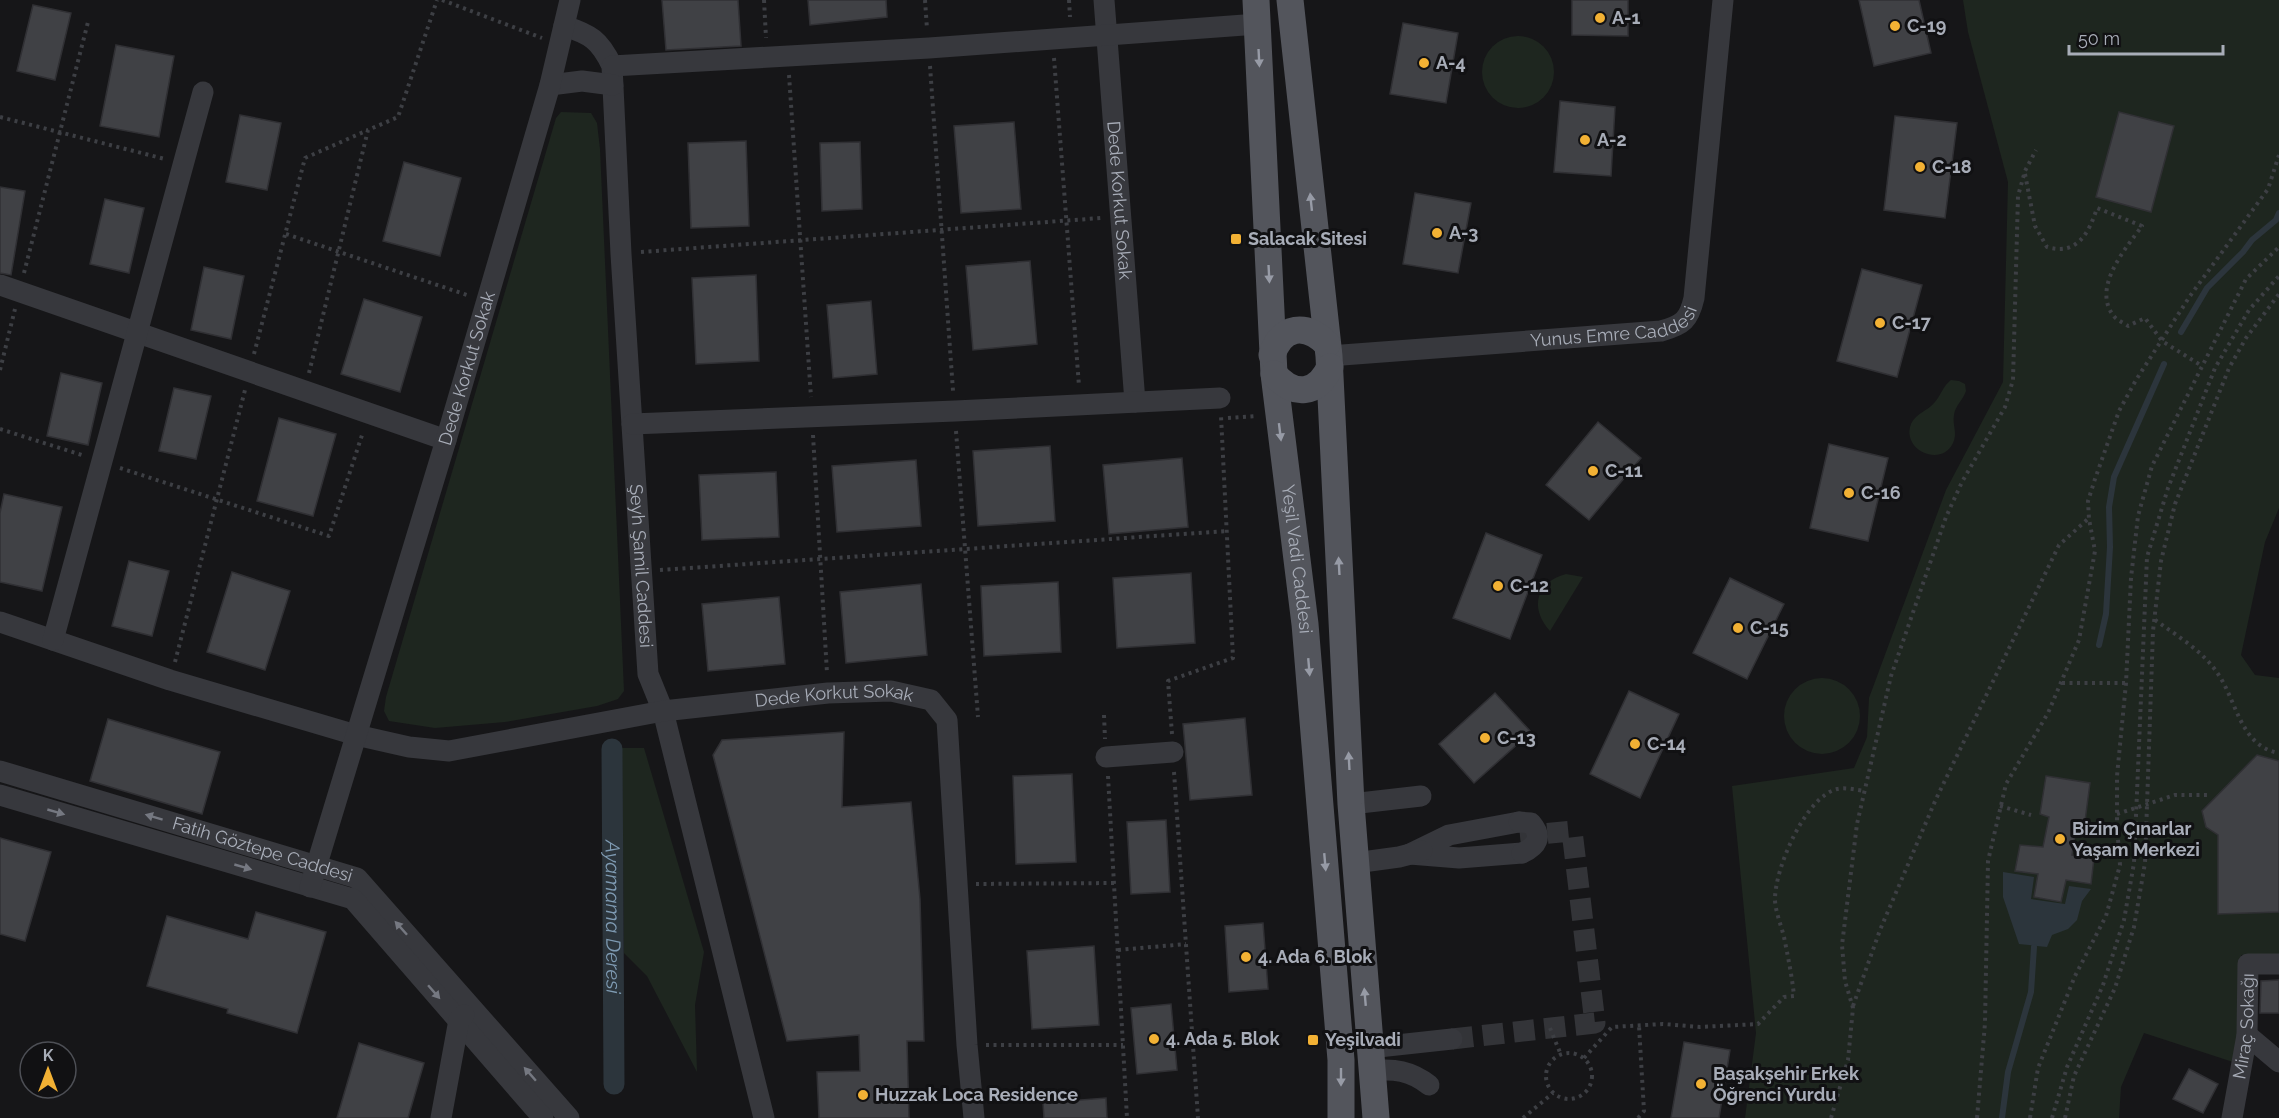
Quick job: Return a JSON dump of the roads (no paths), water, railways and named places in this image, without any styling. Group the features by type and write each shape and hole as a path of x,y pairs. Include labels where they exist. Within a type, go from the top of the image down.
{"main road":[{"name":"Yeşil Vadi Caddesi","path":"1290,0 1328,356 1351,804 1376,1118"},
{"name":"Yeşil Vadi Caddesi","path":"1257,12 1273,364 1305,624 1341,1060 1341,1118"},
{"path":"1296,330 1313,332 1328,356 1322,381 1306,390 1288,387 1273,364 1281,338 1296,330"}],"street":[{"name":"Dede Korkut Sokak","path":"356,735 446,440 550,85 570,0"},
{"name":"Dede Korkut Sokak","path":"1104,0 1135,402"},
{"name":"Yunus Emre Caddesi","path":"1328,356 1661,331 1684,322 1691,312 1695,289 1723,0"},
{"path":"550,85 613,75 766,58 1108,35 1257,12"},
{"name":"Şeyh Şamil Caddesi","path":"562,35 582,32 597,41 613,75 621,254 648,674 663,711 764,1118"},
{"path":"53,640 203,92"},
{"path":"10,288 446,440"},
{"path":"632,424 1135,402 1220,408"},
{"name":"Dede Korkut Sokak","path":"0,622 170,680 356,735 409,747 449,751 663,711 828,693 891,691 931,700 947,720 967,1045 974,1118"},
{"path":"310,887 356,735"},
{"path":"1106,757 1173,752"},
{"name":"Fatih Göztepe Caddesi","path":"0,771 357,878 465,1014 543,1118"},
{"name":"Fatih Göztepe Caddesi","path":"0,795 353,899 569,1118"},
{"path":"1351,804 1421,796"},
{"path":"1519,822 1531,823 1538,833 1538,841 1534,848 1522,853 1459,858 1410,854 1449,835 1519,822"},
{"path":"1355,863 1448,845"},
{"name":"Miraç Sokağı","path":"2232,1118 2247,1035 2248,964 2279,964"},
{"path":"441,1118 465,1014"},
{"path":"2247,1035 2279,1062"},
{"path":"1370,1059 1452,1039"},
{"path":"1370,1059 1391,1069 1405,1071 1429,1085"}],"waterway":[{"path":"2181,332 2207,288 2252,240 2276,220 2279,213"},
{"path":"2099,645 2106,614 2110,547 2109,507 2114,477 2164,364"},
{"name":"Ayamama Deresi","path":"612,749 614,1084"},
{"path":"2002,1118 2008,1072 2031,992 2034,947"}],"tunnel":[{"path":"1452,1039 1595,1023 1572,831 1520,836"}],"place":[{"name":"A-1","path":"1600,18"},
{"name":"C-19","path":"1895,26"},
{"name":"A-4","path":"1424,63"},
{"name":"A-2","path":"1585,140"},
{"name":"C-18","path":"1920,167"},
{"name":"A-3","path":"1437,233"},
{"name":"Salacak Sitesi","path":"1236,239"},
{"name":"C-17","path":"1880,323"},
{"name":"C-11","path":"1593,471"},
{"name":"C-16","path":"1849,493"},
{"name":"C-12","path":"1498,586"},
{"name":"C-15","path":"1738,628"},
{"name":"C-13","path":"1485,738"},
{"name":"C-14","path":"1635,744"},
{"name":"Bizim Çınarlar Yaşam Merkezi","path":"2060,839"},
{"name":"4. Ada 6. Blok","path":"1246,957"},
{"name":"4. Ada 5. Blok","path":"1154,1039"},
{"name":"Yeşilvadi","path":"1313,1040"},
{"name":"Başakşehir Erkek Öğrenci Yurdu","path":"1701,1084"},
{"name":"Huzzak Loca Residence","path":"863,1095"}]}
